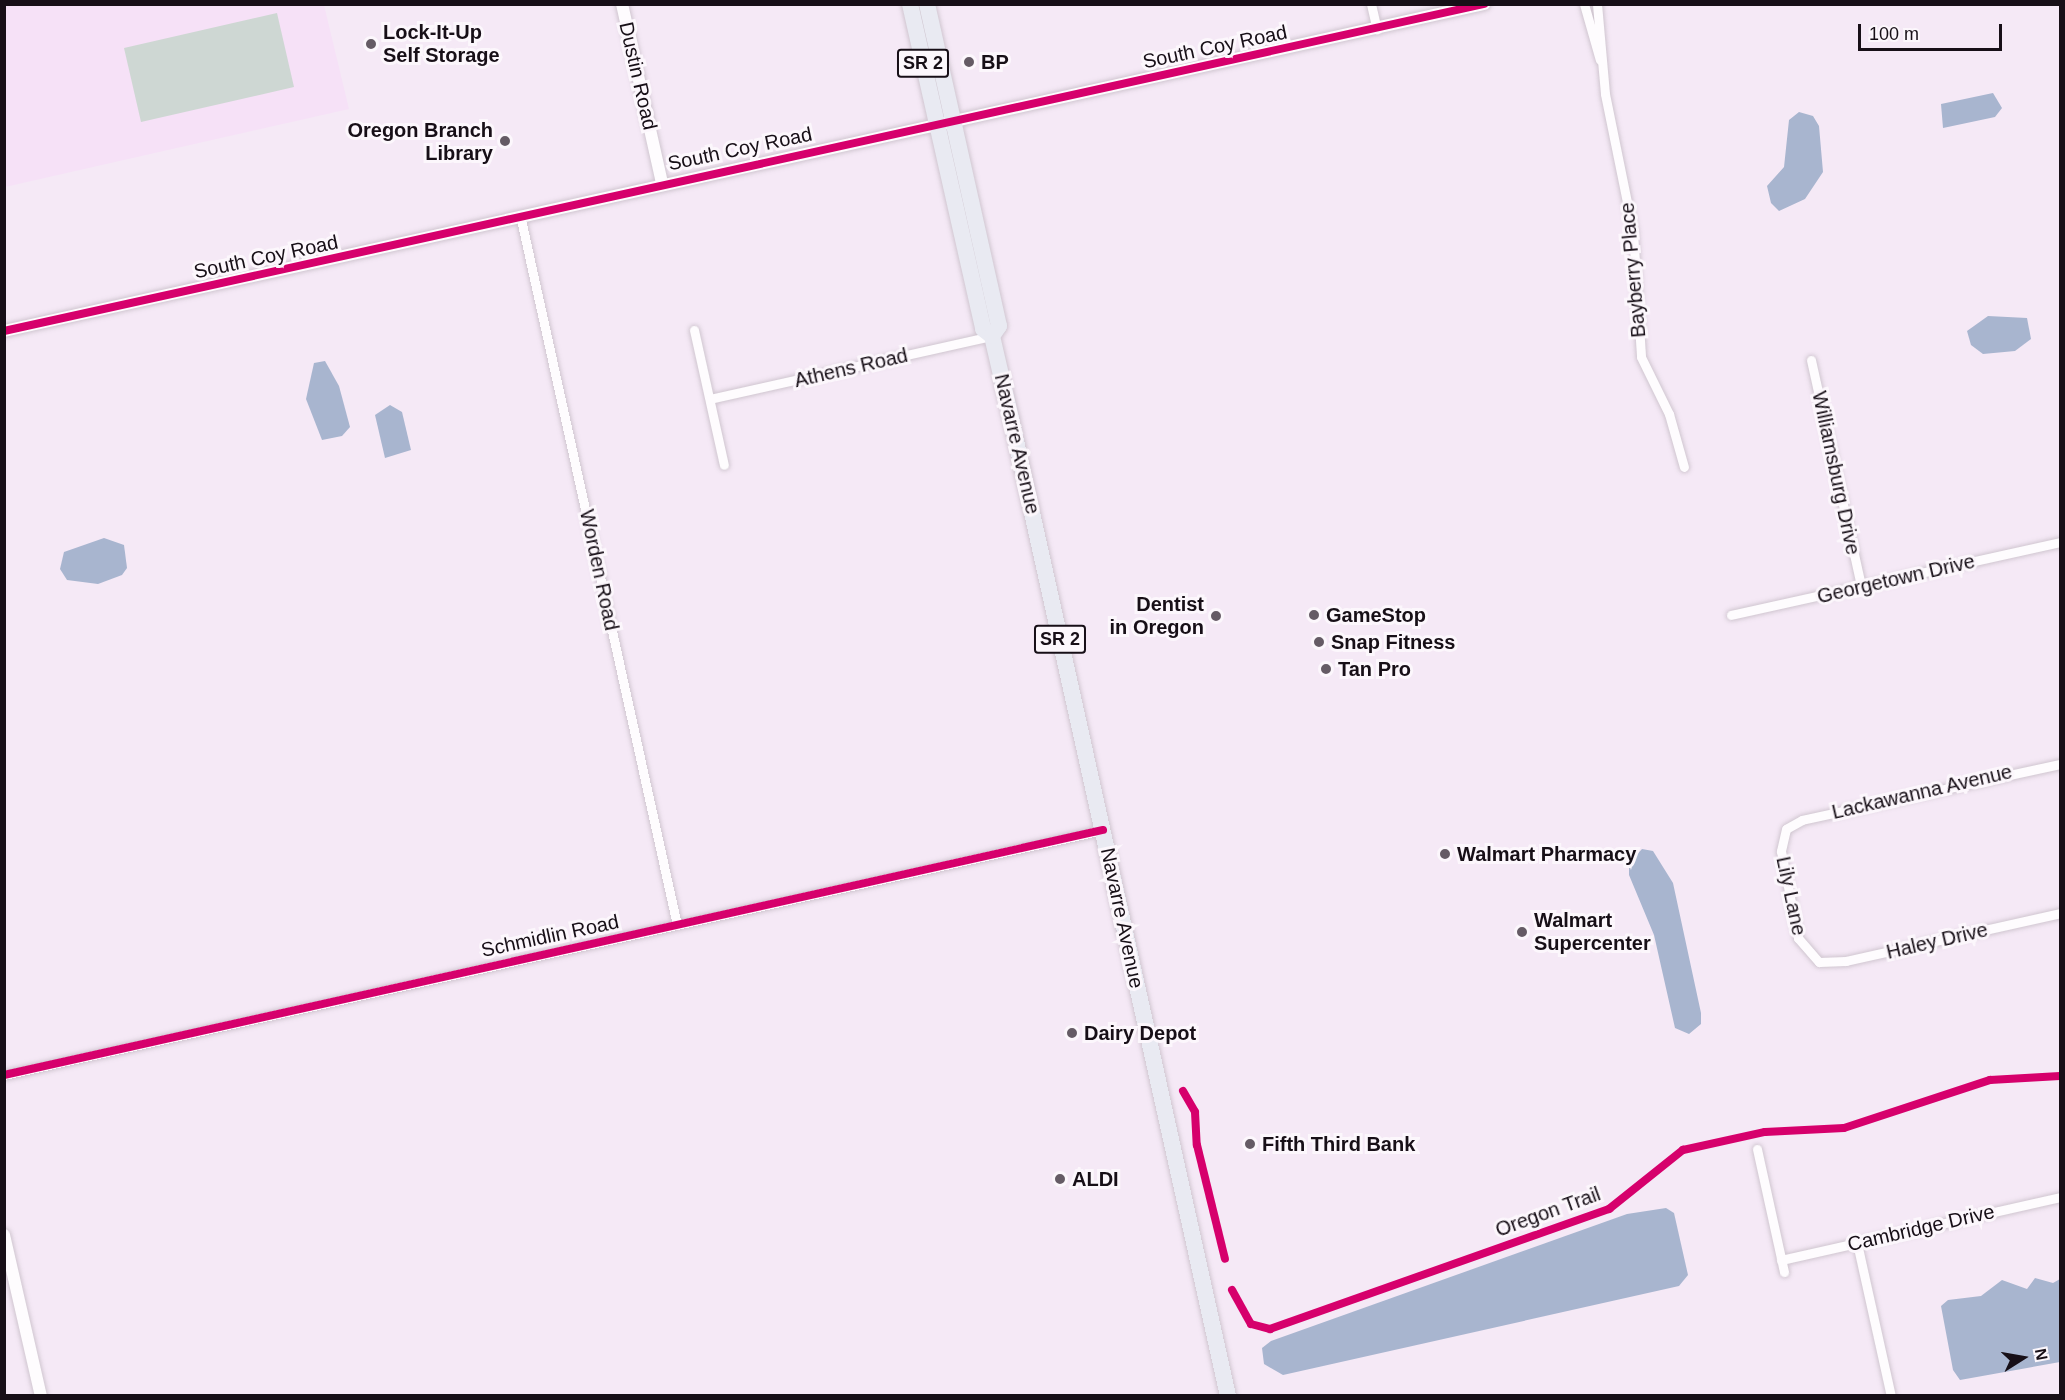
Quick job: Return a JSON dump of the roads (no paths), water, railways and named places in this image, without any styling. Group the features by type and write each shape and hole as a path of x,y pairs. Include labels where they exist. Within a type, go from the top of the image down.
{"highway":[{"name":"Navarre Avenue","path":"910,4 983,329 992,336 1228,1395"},
{"name":"Navarre Avenue","path":"927,4 999,326 992,336"},
{"path":"970,274 986,309 996,311"}],"street":[{"name":"Dustin Road","path":"622,4 662,183"},
{"path":"1371,4 1377,29"},
{"name":"South Coy Road","path":"4,332 952,118 1377,29 1484,4"},
{"name":"Bayberry Place","path":"1584,4 1602,68 1633,231 1641,357 1669,414 1684,467"},
{"name":"Bayberry Place","path":"1597,4 1602,68"},
{"name":"Worden Road","path":"520,215 677,925"},
{"path":"694,330 724,465"},
{"name":"Athens Road","path":"710,399 992,336"},
{"name":"Williamsburg Drive","path":"1811,360 1861,586"},
{"name":"Georgetown Drive","path":"1731,615 2061,542"},
{"name":"Lackawanna Avenue","path":"1786,830 1815,816 2061,764"},
{"name":"Schmidlin Road","path":"4,1075 1102,830"},
{"name":"Lily Lane","path":"1786,830 1782,866 1798,938 1814,960"},
{"name":"Haley Drive","path":"1814,960 1846,961 2061,913"},
{"path":"1757,1149 1784,1272"},
{"name":"Cambridge Drive","path":"1781,1260 2061,1197"},
{"path":"4,1234 41,1395"},
{"path":"1857,1243 1891,1395"}],"water":[{"path":"1993,93 2002,108 1995,117 1943,128 1941,104"},
{"path":"1799,112 1813,116 1819,126 1823,172 1805,199 1779,211 1771,203 1767,186 1784,167 1789,120"},
{"path":"1988,316 2027,318 2031,339 2015,351 1983,354 1971,345 1967,331"},
{"path":"325,361 339,386 350,427 342,436 322,440 306,399 314,363"},
{"path":"390,405 402,412 411,450 385,458 375,415"},
{"path":"104,538 124,545 127,568 122,575 98,584 67,580 60,569 64,552"},
{"path":"1642,849 1653,851 1673,883 1701,1013 1701,1024 1689,1034 1675,1028 1654,935 1629,875 1629,863"},
{"path":"1666,1208 1674,1213 1688,1275 1679,1286 1283,1375 1264,1364 1262,1348 1271,1341 1627,1214"},
{"path":"2035,1278 2053,1283 2060,1279 2060,1362 1960,1380 1953,1370 1941,1306 1948,1300 1981,1296 2002,1280 2027,1289"}],"place":[{"name":"Lock-It-Up Self Storage","path":"371,44"},
{"name":"BP","path":"969,62"},
{"name":"Oregon Branch Library","path":"505,141"},
{"name":"GameStop","path":"1314,615"},
{"name":"Dentist in Oregon","path":"1216,616"},
{"name":"Snap Fitness","path":"1319,642"},
{"name":"Tan Pro","path":"1326,669"},
{"name":"Walmart Pharmacy","path":"1445,854"},
{"name":"Walmart Supercenter","path":"1522,932"},
{"name":"Dairy Depot","path":"1072,1033"},
{"name":"Fifth Third Bank","path":"1250,1144"},
{"name":"ALDI","path":"1060,1179"}]}
